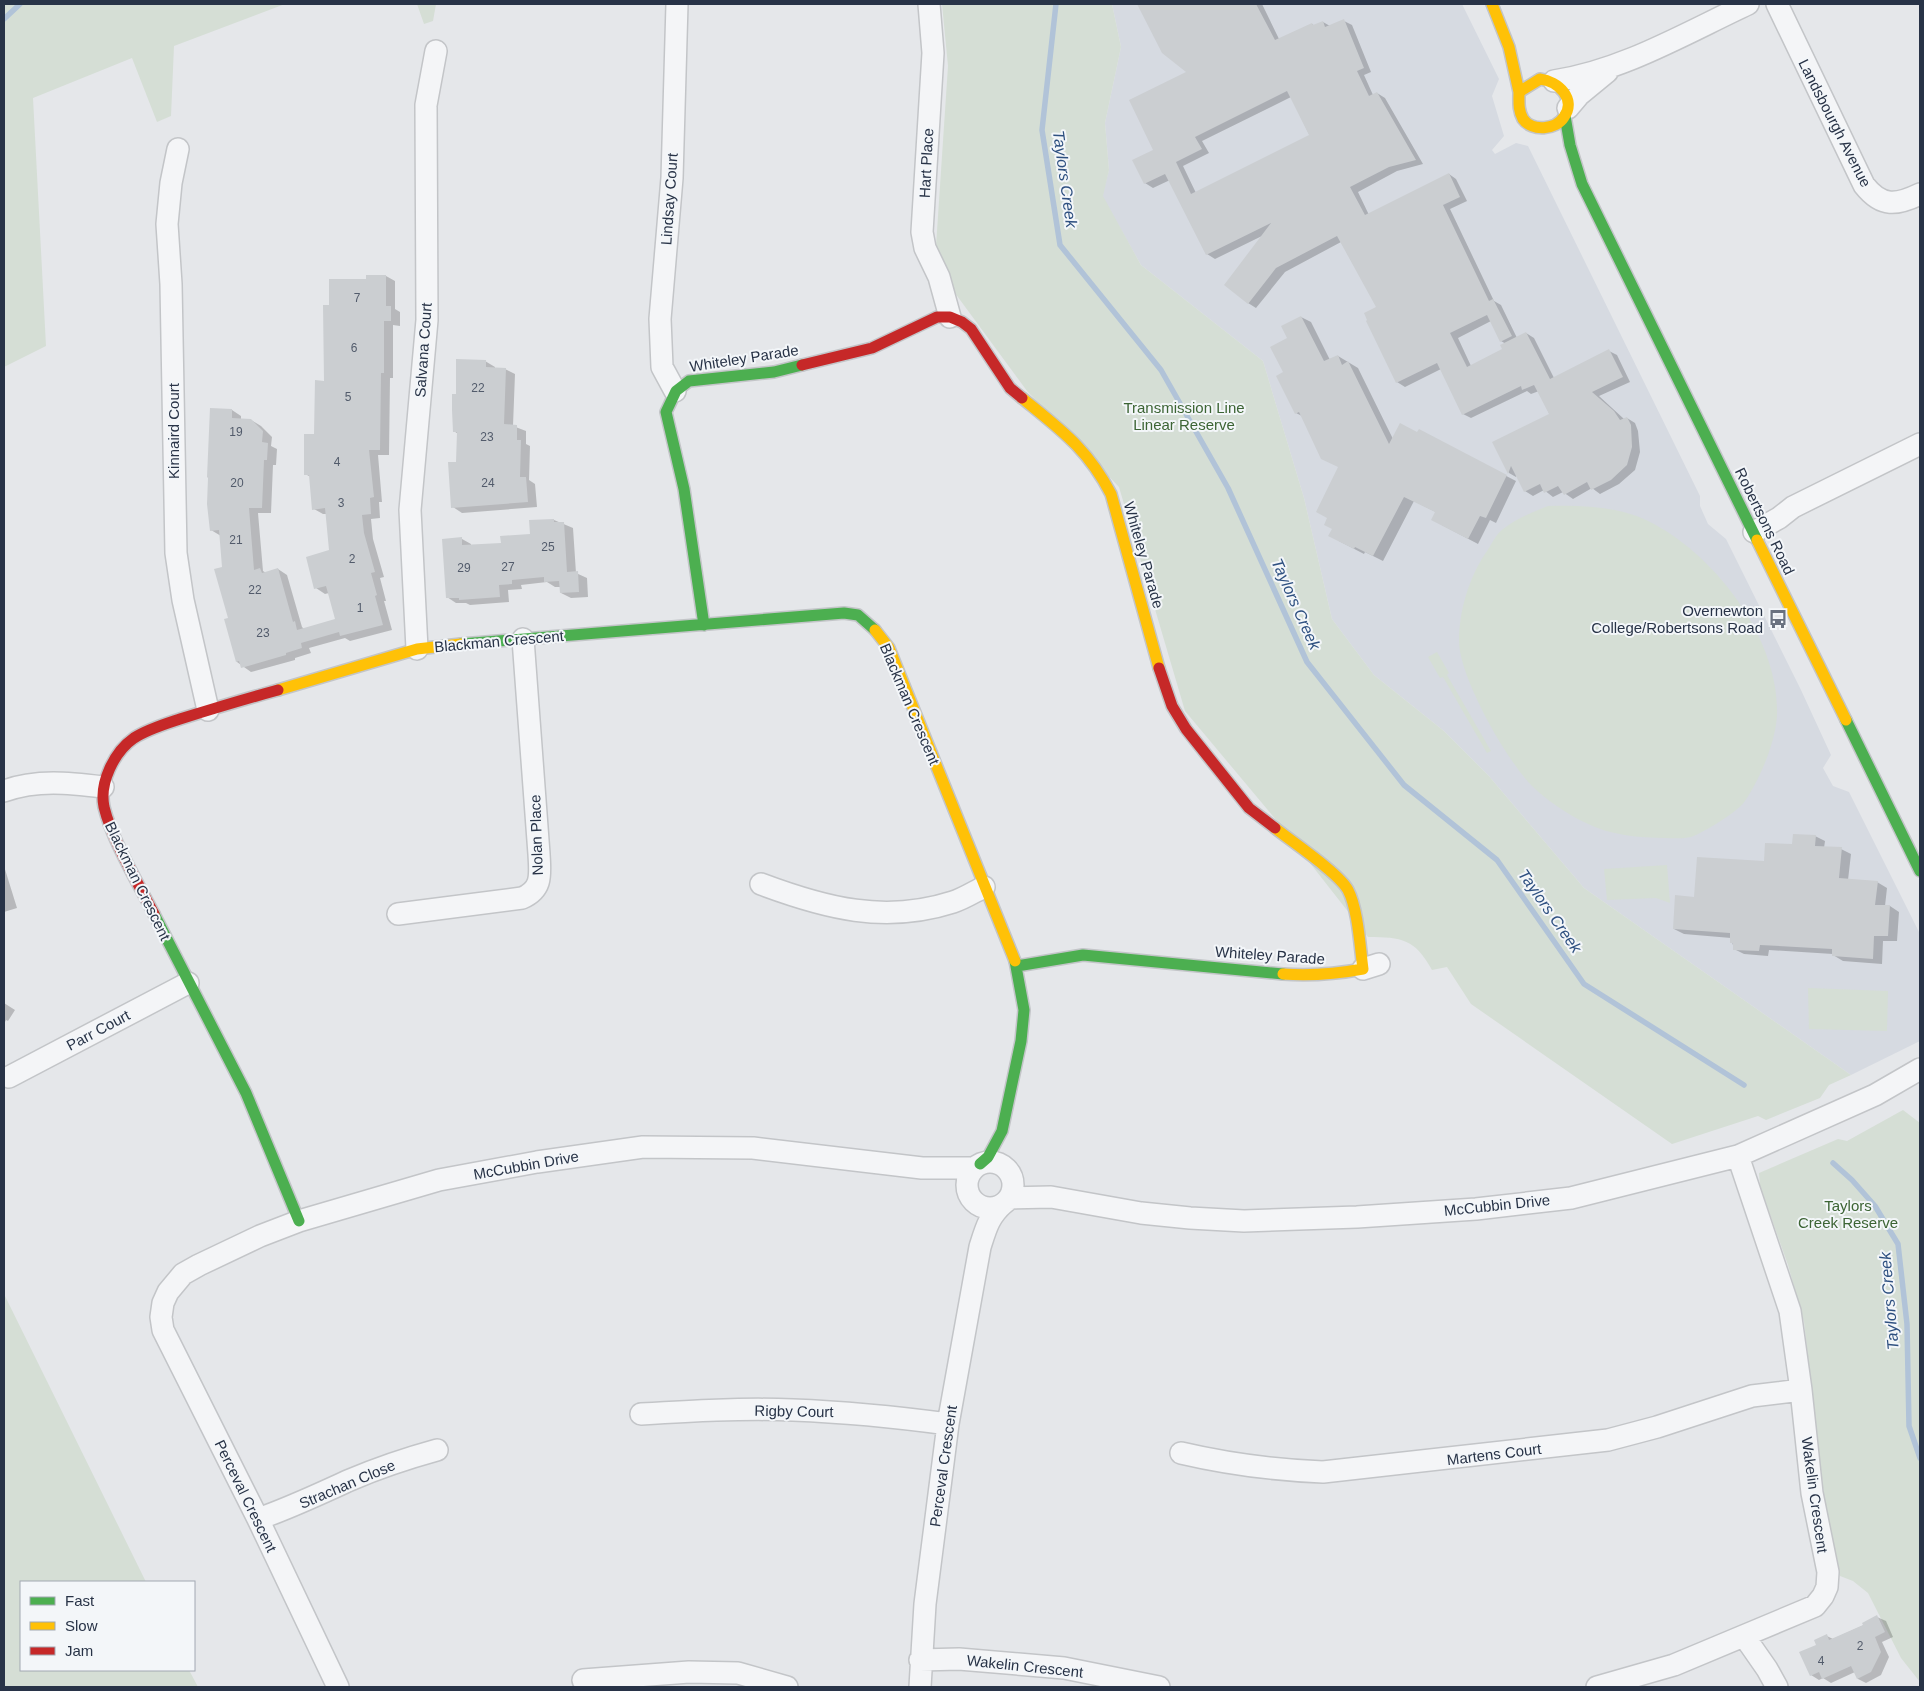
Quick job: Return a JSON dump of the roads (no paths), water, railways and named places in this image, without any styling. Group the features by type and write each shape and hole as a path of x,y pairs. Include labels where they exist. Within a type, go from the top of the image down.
{"street":[{"name":"Lindsay Court","path":"675,391 662,367 660,319 672,178 678,4"},
{"name":"Hart Place","path":"929,4 933,53 922,232 925,248 939,277 950,317"},
{"path":"1492,4 1500,20 1514,64 1519,92 1518,107 1520,114 1531,126 1538,129 1550,141"},
{"path":"1519,92 1533,82 1547,77 1571,79 1613,68 1748,4"},
{"name":"Landsbourgh Avenue","path":"1777,4 1864,185 1870,193 1878,199 1897,204 1920,194"},
{"path":"1500,20 1520,48"},
{"name":"Salvana Court","path":"417,649 410,510 427,320 426,105 436,50"},
{"path":"1538,129 1554,127 1579,95 1613,68"},
{"path":"1547,77 1565,92 1568,100 1566,112"},
{"name":"Robertsons Road","path":"1566,112 1570,145 1582,184 1920,871"},
{"name":"Kinnaird Court","path":"178,149 171,183 167,224 171,284 176,553 183,600 208,710"},
{"name":"Robertsons Road","path":"1561,155 1582,184"},
{"name":"Whiteley Parade","path":"704,625 684,489 666,412 675,391 688,380 774,372 872,348 937,317 950,317 962,322 971,329 1010,388 1071,438 1100,473 1111,494 1163,681 1172,706 1186,729 1249,808 1336,876 1347,888 1371,967 1333,975 1306,976 1084,955 1017,966"},
{"path":"1751,526 1773,509 1793,507 1920,444"},
{"name":"Blackman Crescent","path":"299,1221 246,1093 110,828 104,806 104,787 110,768 119,753 134,738 154,728 208,710 417,649 476,642 851,613 871,626 889,648 1017,966 1022,992 1023,1026 1002,1131 1003,1158 1009,1188"},
{"name":"Nolan Place","path":"398,914 522,898 530,895 536,887 540,877 539,854 523,639"},
{"path":"4,791 23,785 62,782 104,787"},
{"path":"761,884 810,901 861,912 886,914 934,908 955,902 984,887"},
{"name":"Parr Court","path":"9,1077 188,983"},
{"name":"McCubbin Drive","path":"1009,1188 1141,1212 1190,1218 1244,1221 1357,1217 1476,1209 1571,1198 1738,1156 1875,1095 1920,1069"},
{"name":"Blackman Crescent","path":"977,1166 988,1157 1002,1131"},
{"name":"McCubbin Drive","path":"163,1303 174,1284 183,1274 191,1269 260,1236 299,1221 439,1180 537,1162 643,1147 753,1148 922,1168 977,1166 993,1162 1005,1167 1009,1188"},
{"name":"Wakelin Crescent","path":"1603,1687 1674,1665 1815,1606 1827,1587 1828,1572 1812,1493 1790,1311 1738,1156"},
{"path":"970,1196 967,1179 977,1166"},
{"name":"McCubbin Drive","path":"922,1168 947,1179 984,1207 991,1208 1009,1188"},
{"name":"Perceval Crescent","path":"920,1687 920,1660 926,1595 948,1424 980,1248 987,1224 1009,1188"},
{"name":"Perceval Crescent","path":"970,1196 976,1212 980,1248"},
{"name":"Perceval Crescent","path":"163,1303 161,1317 163,1330 258,1519 338,1687"},
{"name":"Martens Court","path":"1181,1452 1222,1462 1265,1468 1323,1472 1608,1440 1656,1427 1752,1396 1801,1390"},
{"name":"Rigby Court","path":"640,1414 791,1410 863,1414 948,1424"},
{"name":"Strachan Close","path":"258,1519 291,1508 359,1476 408,1458 437,1450"},
{"path":"1744,1636 1777,1687"},
{"name":"Wakelin Crescent","path":"920,1660 959,1659 1064,1668 1159,1687"},
{"path":"583,1680 689,1672 738,1673 787,1687"}],"waterway":[{"name":"Taylors Creek","path":"4,19 20,4"},
{"name":"Taylors Creek","path":"1056,4 1042,130 1060,245 1161,370 1228,488 1307,662 1404,785 1497,860 1584,984 1744,1085"},
{"name":"Taylors Creek","path":"1833,1163 1852,1180 1875,1206 1898,1244 1907,1324 1909,1426 1920,1458"}],"place":[{"name":"Overnewton College/Robertsons Road","path":"1778,619"}],"park label":[{"name":"Transmission Line Linear Reserve","path":"1184,416"},
{"name":"Taylors Creek Reserve","path":"1848,1214"}]}
